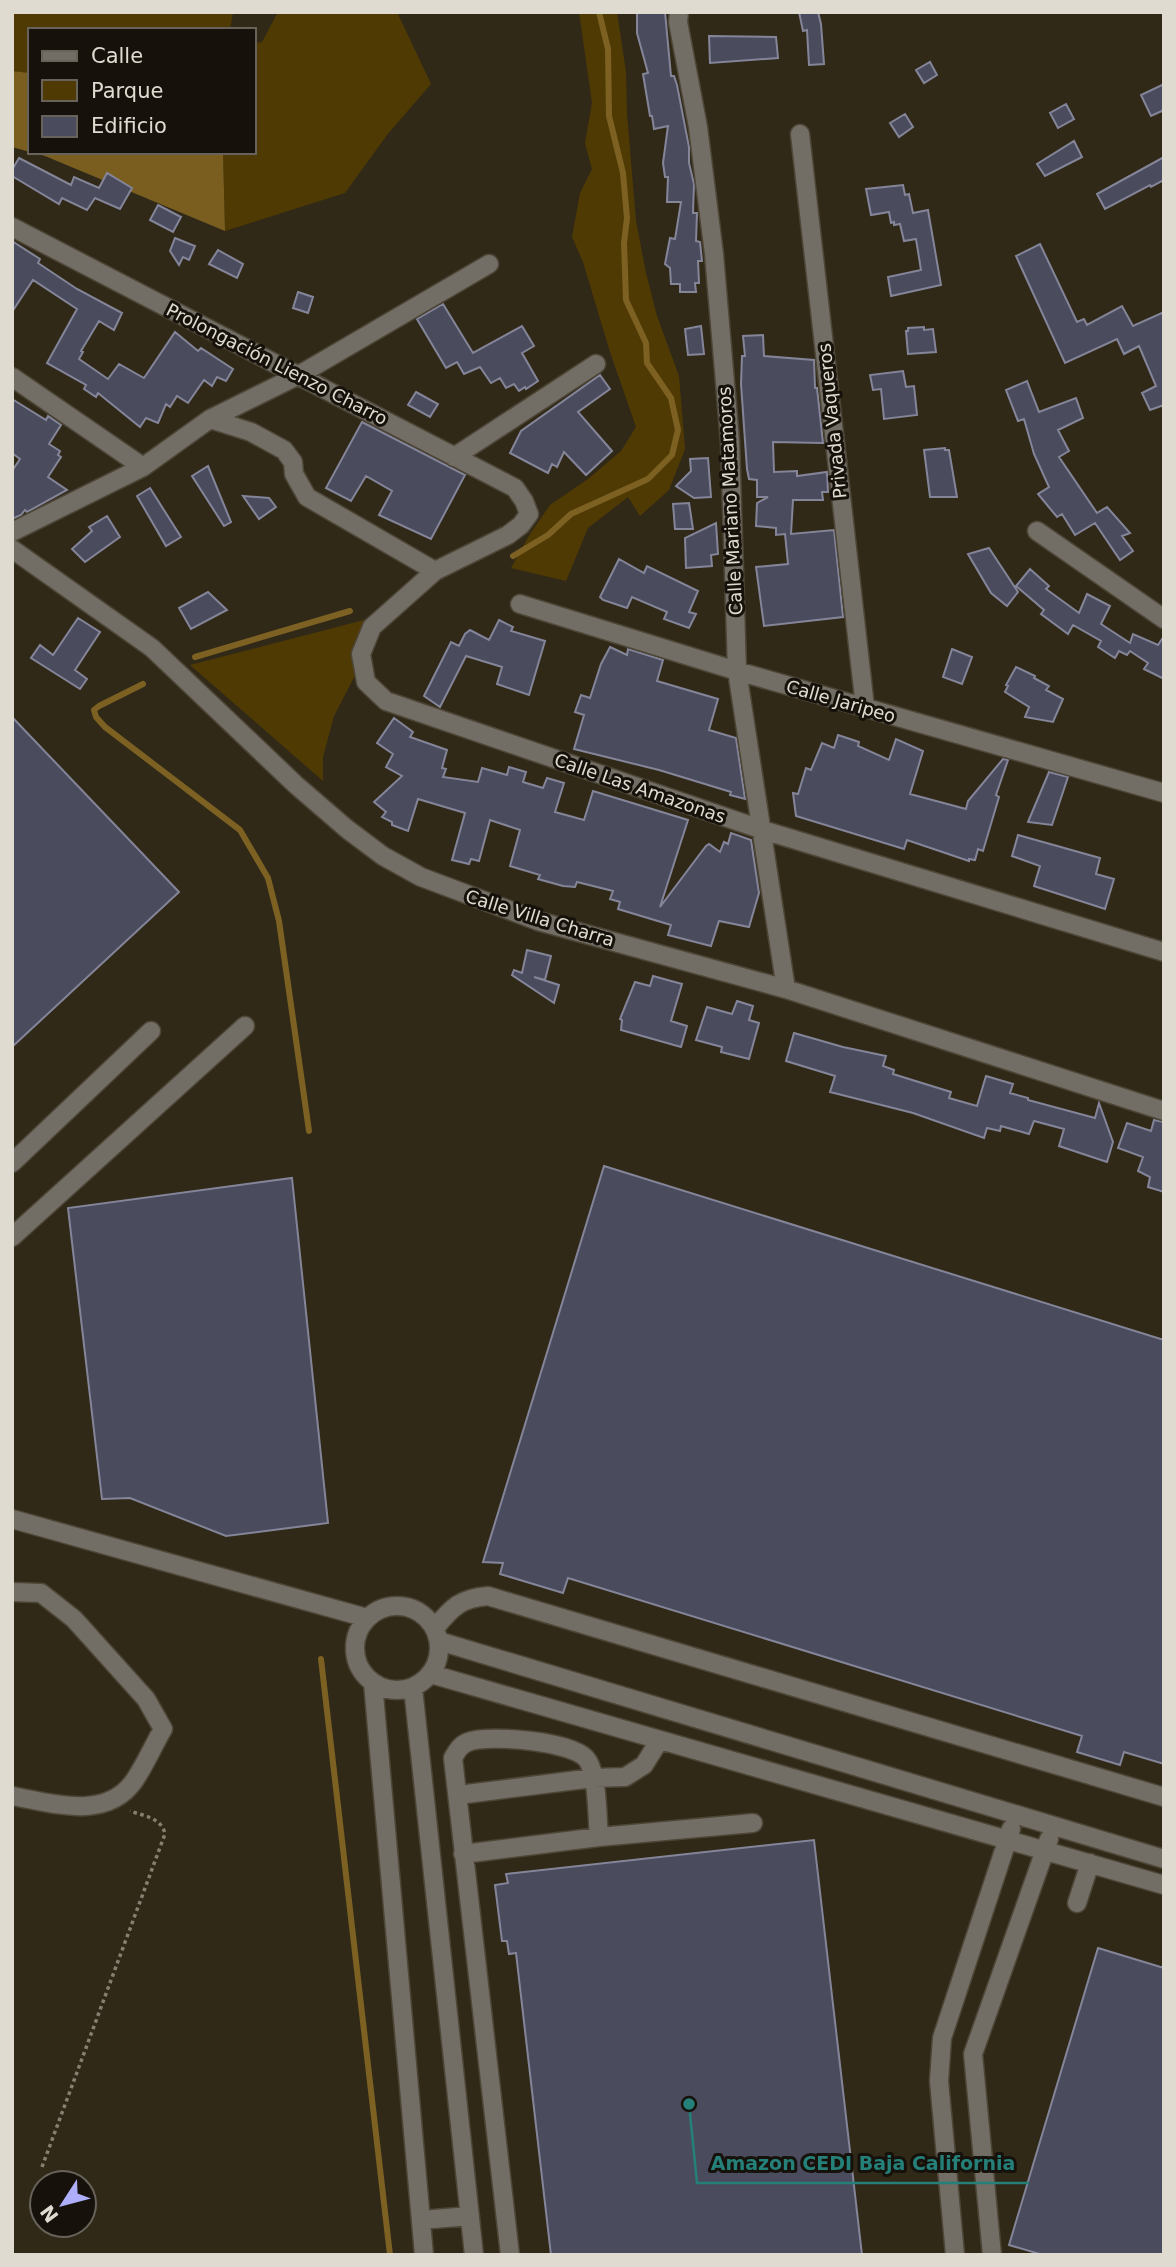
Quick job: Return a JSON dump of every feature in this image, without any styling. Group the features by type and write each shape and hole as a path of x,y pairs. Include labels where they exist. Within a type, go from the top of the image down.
{"street":[{"name":"Calle Mariano Matamoros","path":"679,12 678,22 698,127 714,254 730,440 737,671 786,989"},
{"name":"Privada Vaqueros","path":"800,134 865,707"},
{"name":"Prolongación Lienzo Charro","path":"12,227 515,488 529,514"},
{"path":"12,532 144,467 210,419 299,375 489,264"},
{"path":"454,457 596,364"},
{"path":"12,377 144,467"},
{"path":"210,419 251,432 284,450 293,462 294,474 307,498 435,570"},
{"name":"Calle Las Amazonas","path":"529,514 521,525 508,535 435,570 372,627 361,654 366,682 386,701 763,830 1164,952"},
{"path":"1037,531 1164,619"},
{"name":"Calle Villa Charra","path":"12,549 152,648 296,785 347,829 383,856 421,877 538,921 786,989 1164,1111"},
{"name":"Calle Jaripeo","path":"520,604 737,671 1164,793"},
{"path":"12,1237 244,1026"},
{"path":"12,1163 151,1031"},
{"path":"12,1518 368,1618"},
{"path":"12,1592 41,1594 74,1619 146,1699 163,1729 132,1783 107,1803 74,1808 12,1796"},
{"path":"437,1634 448,1611 467,1597 488,1596 1164,1797"},
{"path":"399,1606 421,1613 437,1634 439,1653 431,1674 413,1688 392,1690 373,1683 359,1667 355,1646 357,1636 368,1618 387,1607 399,1606"},
{"path":"437,1634 1164,1859"},
{"path":"431,1674 1164,1885"},
{"path":"373,1683 425,2255"},
{"path":"413,1688 474,2255"},
{"path":"510,2255 453,1758 459,1747 469,1741 526,1739 582,1754 589,1762 593,1778 599,1837"},
{"path":"458,1795 593,1778 625,1777 644,1765 659,1741"},
{"path":"956,2255 939,2081 942,2038 1017,1815"},
{"path":"463,1854 599,1837 753,1823"},
{"path":"992,2255 973,2054 1053,1825"},
{"path":"1077,1903 1090,1863"},
{"path":"421,2220 470,2216"}],"path":[{"path":"42,2167 165,1835 162,1826 156,1821 107,1803"}],"green space":[{"path":"12,12 233,12 230,28 28,28 28,73 12,71"},
{"path":"278,12 397,12 431,84 387,135 345,193 225,231 223,154 256,154 256,43 262,42"},
{"path":"579,12 617,12 626,72 636,221 657,316 679,376 685,449 669,490 640,516 628,497 588,528 566,581 511,568 550,505 588,479 621,451 636,427 583,262 572,237 580,193 592,169 585,143 592,103"},
{"path":"368,619 362,662 334,716 323,757 323,781 190,665"}],"shaded area":[{"path":"12,71 28,73 28,151 12,147"},
{"path":"38,154 223,154 225,231"}],"building":[{"path":"637,12 665,12 671,76 674,76 677,85 694,184 693,213 697,213 696,241 700,242 702,261 698,261 699,283 695,283 696,292 680,292 680,284 671,284 670,268 665,264 670,238 675,239 681,202 667,202 668,177 665,177 663,163 668,126 654,129 650,116 643,74 648,73 637,33"},
{"path":"799,12 818,12 824,64 809,65 807,30 803,31"},
{"path":"709,36 776,37 778,58 710,63"},
{"path":"930,62 937,75 924,83 916,70"},
{"path":"1164,84 1164,110 1151,116 1141,95"},
{"path":"1066,104 1074,119 1058,128 1050,113"},
{"path":"905,114 913,127 899,137 890,123"},
{"path":"1074,141 1082,157 1045,176 1037,164"},
{"path":"1164,157 1164,180 1105,209 1097,194"},
{"path":"19,158 71,185 74,177 99,188 107,173 132,188 120,209 95,198 87,210 62,198 59,204 12,176 12,170"},
{"path":"903,185 905,195 909,194 913,213 928,210 941,285 891,296 888,277 921,270 916,239 904,241 900,224 891,223 889,212 871,215 866,189"},
{"path":"158,205 181,217 173,232 150,220"},
{"path":"175,238 195,246 189,260 183,257 179,265 170,251"},
{"path":"12,241 40,259 38,263 77,289 122,313 114,330 99,321 79,359 108,379 119,364 144,378 175,332 198,351 201,348 233,369 226,381 217,377 212,386 204,380 188,403 177,396 170,407 166,404 158,423 146,418 140,427 98,393 96,397 84,389 86,385 47,363 77,309 33,280 12,312"},
{"path":"1040,244 1077,322 1084,319 1087,325 1122,306 1133,326 1164,312 1164,405 1150,410 1142,393 1156,386 1139,346 1124,354 1117,339 1065,363 1016,256"},
{"path":"218,250 243,264 237,278 209,264"},
{"path":"298,292 313,297 308,313 293,308"},
{"path":"443,304 473,353 522,326 534,346 522,353 538,381 519,391 514,384 506,388 500,378 491,383 480,367 464,374 457,362 446,368 417,319"},
{"path":"701,326 704,354 688,355 685,329"},
{"path":"924,327 924,330 933,329 936,352 908,354 906,331 908,328"},
{"path":"763,335 764,356 814,360 823,443 773,442 774,472 797,471 797,476 827,472 828,492 822,492 823,500 793,500 791,534 834,530 843,617 764,626 756,567 788,564 785,534 776,535 776,528 756,526 757,503 768,497 757,497 757,480 749,479 747,469 741,384 742,356 745,356 743,336"},
{"path":"903,371 906,387 914,386 917,415 884,419 881,389 873,390 870,375"},
{"path":"600,375 610,389 578,412 612,451 586,475 564,452 557,467 552,464 548,473 510,453 521,431"},
{"path":"1027,381 1039,412 1076,398 1083,418 1058,430 1069,451 1059,457 1097,513 1107,507 1130,533 1122,536 1133,551 1120,560 1095,523 1075,535 1062,514 1057,517 1038,494 1049,487 1034,454 1024,419 1018,421 1006,390"},
{"path":"416,392 438,404 430,417 408,405"},
{"path":"12,399 46,420 48,416 61,425 49,444 60,451 58,455 61,457 48,477 67,490 12,519 12,471 20,459 12,453"},
{"path":"362,422 465,475 431,539 379,515 392,491 366,476 351,501 326,488"},
{"path":"924,450 949,450 957,497 930,497"},
{"path":"708,458 711,497 694,498 676,486 691,471 690,459"},
{"path":"208,466 231,522 224,526 192,476"},
{"path":"150,488 181,537 166,546 137,496"},
{"path":"243,496 269,498 276,507 259,519"},
{"path":"689,503 693,529 675,529 673,504"},
{"path":"107,516 120,537 85,562 72,549 92,531 89,527"},
{"path":"716,523 718,554 711,555 712,566 686,568 685,538"},
{"path":"989,548 1018,592 1007,606 991,593 968,554"},
{"path":"619,559 644,573 647,566 698,591 689,612 696,614 689,628 664,619 667,612 632,597 627,608 603,600 600,597"},
{"path":"1030,569 1049,586 1046,589 1079,613 1087,594 1110,606 1101,624 1130,643 1133,634 1158,645 1164,636 1164,679 1144,669 1148,663 1130,651 1127,655 1119,651 1115,658 1098,647 1101,641 1073,625 1068,634 1041,614 1044,610 1016,586"},
{"path":"208,592 227,610 191,629 179,608"},
{"path":"78,618 100,632 75,670 87,679 80,689 31,658 40,645 53,655"},
{"path":"499,620 513,627 511,631 545,641 529,695 497,684 502,667 466,656 440,707 424,696 451,642 459,646 470,630 489,640"},
{"path":"610,647 627,655 628,649 663,660 657,681 718,699 709,730 736,738 745,799 730,795 731,792 659,770 574,749 584,715 575,712 581,695 590,698 601,664"},
{"path":"952,649 972,657 962,684 943,677"},
{"path":"1016,667 1035,676 1034,678 1049,686 1046,690 1063,699 1053,722 1025,717 1029,707 1005,692"},
{"path":"12,717 179,892 12,1047"},
{"path":"394,718 413,732 410,737 447,750 442,768 446,769 443,777 478,782 482,768 507,775 509,767 526,772 523,782 543,788 547,778 564,783 555,812 584,820 593,791 688,820 660,907 706,846 709,844 720,852 724,842 728,844 731,833 751,840 759,893 749,927 719,921 711,946 668,935 671,925 618,909 620,902 610,899 613,891 577,882 575,887 563,886 538,879 540,875 510,866 520,830 490,820 479,861 471,859 469,864 452,860 465,813 418,799 408,831 392,825 392,822 382,817 386,812 374,802 402,776 386,767 393,754 377,743"},
{"path":"838,735 859,742 858,746 889,760 896,739 923,751 910,794 966,809 968,801 1003,759 1008,760 996,795 999,797 983,851 978,849 975,860 969,861 907,840 904,849 796,816 793,793 798,794 806,768 811,770 822,743 834,748"},
{"path":"1049,772 1068,777 1052,825 1028,822"},
{"path":"1018,835 1100,858 1096,874 1114,879 1105,909 1034,886 1040,866 1012,856"},
{"path":"527,950 551,956 545,980 534,977 559,985 554,1003 512,975 514,970 522,973"},
{"path":"653,976 682,984 671,1021 687,1026 681,1047 621,1030 620,1019 635,982 650,986"},
{"path":"737,1001 753,1006 749,1020 759,1023 749,1059 721,1052 722,1047 696,1040 707,1007 732,1014"},
{"path":"794,1033 886,1056 883,1066 894,1070 893,1074 951,1092 949,1098 977,1106 986,1076 1013,1084 1010,1093 1028,1100 1095,1118 1099,1103 1113,1142 1107,1162 1059,1146 1064,1129 1034,1121 1029,1134 1001,1126 1000,1131 987,1128 984,1138 913,1113 830,1092 835,1076 786,1061"},
{"path":"1154,1120 1164,1122 1164,1192 1148,1187 1150,1177 1138,1171 1143,1157 1118,1148 1127,1123 1151,1131"},
{"path":"604,1166 1164,1340 1164,1764 1124,1752 1120,1765 1077,1752 1082,1736 568,1578 563,1593 500,1574 503,1563 483,1562"},
{"path":"292,1178 328,1523 226,1536 130,1498 102,1499 68,1208"},
{"path":"814,1840 862,2255 551,2255 516,1953 509,1954 507,1941 502,1941 495,1885 508,1883 506,1874"},
{"path":"1098,1948 1164,1968 1164,2255 1043,2255 1009,2245"}],"waterway":[{"path":"513,556 548,535 571,514 648,479 672,455 678,430 671,398 647,363 646,343 626,300 624,243 627,218 623,173 609,116 608,49 599,12"},
{"path":"195,657 350,611"},
{"path":"143,684 99,706 94,710 96,717 105,727 240,830 268,878 279,921 309,1131"},
{"path":"321,1659 390,2255"}],"place":[{"name":"Amazon CEDI Baja California","path":"689,2104"}]}
